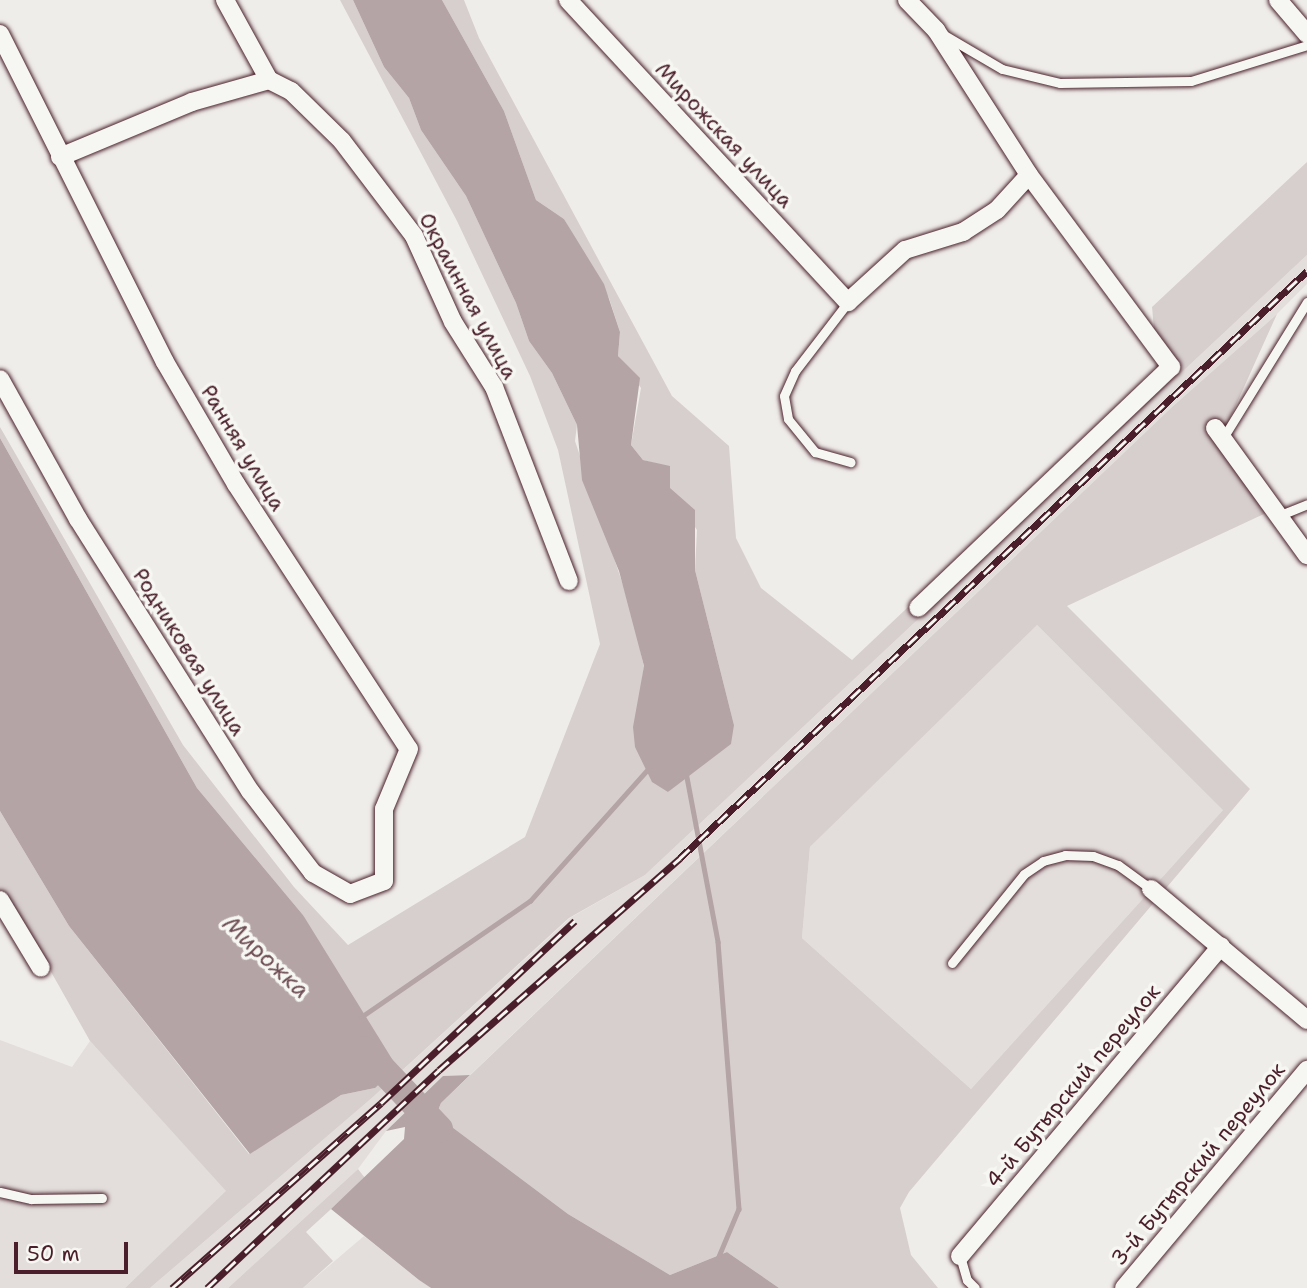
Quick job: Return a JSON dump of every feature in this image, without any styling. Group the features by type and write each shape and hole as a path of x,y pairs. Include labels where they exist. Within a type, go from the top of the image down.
{"street":[{"name":"Окраинная улица","path":"225,0 269,80 291,91 342,141 414,236 453,322 494,387 569,581"},
{"name":"Мирожская улица","path":"568,0 848,302"},
{"path":"906,0 936,30 1029,175 1171,367 918,608"},
{"path":"1278,0 1307,34"},
{"name":"Ранняя улица","path":"0,34 165,362 236,484 409,749 384,809 384,881"},
{"path":"60,157 191,102 269,80"},
{"path":"848,302 905,250 963,232 996,210 1029,175"},
{"name":"Родниковая улица","path":"0,379 78,519 250,791 313,873 351,894 384,881"},
{"path":"1219,433 1281,515 1307,555"},
{"path":"1151,890 1307,1020"},
{"path":"0,900 41,968"},
{"name":"4-й Бутырский переулок","path":"960,1256 1221,946"},
{"name":"3-й Бутырский переулок","path":"1124,1288 1307,1070"}],"lane":[{"path":"936,30 1002,69 1060,83 1191,81 1307,44"},
{"path":"848,302 795,371 784,396 788,419 815,452 851,462"},
{"path":"1219,433 1307,302"},
{"path":"1281,515 1307,504"},
{"path":"952,963 1024,874 1043,861 1065,855 1093,856 1118,865 1151,890"},
{"path":"0,1192 31,1199 102,1198"},
{"path":"960,1256 967,1280 975,1288"}],"shaded area":[{"path":"340,0 353,0 384,67 409,98 421,130 466,196 516,303 529,341 552,373 577,425 575,441 631,609 644,667 641,687 668,792 734,725 695,570 697,530 669,488 670,467 643,460 631,445 641,388 618,356 620,332 609,298 564,219 536,200 504,111 442,0 464,0 479,38 672,396 729,446 736,538 761,588 852,660 1158,371 1152,307 1307,162 1307,255 645,875 569,918 373,1097 150,1288 125,1288 226,1191 90,1041 50,970 40,975 0,905 0,811 69,926 249,1154 341,1095 375,1088 303,915 197,788 0,438 0,427 183,745 294,887 348,945 525,837 600,644 558,450 530,376 457,221"},
{"path":"1307,255 1307,284 1277,314 1172,407 470,1075 443,1076 386,1131 358,1169 228,1288 150,1288 373,1097 570,918 645,875"},
{"path":"1277,314 1226,427 1266,513 1067,606 1250,789 909,1192 900,1208 911,1255 938,1288 779,1288 727,1252 670,1275 568,1214 436,1115 441,1103 1172,407","holes":["1037,625 1223,810 971,1089 802,938 810,847"]},
{"path":"1036,624 1224,809 971,1089 802,938 810,847"},
{"path":"0,1040 72,1067 90,1041 227,1191 125,1288 0,1288"},
{"path":"358,1169 365,1178 306,1232 333,1261 303,1288 228,1288"},
{"path":"364,1236 419,1280 431,1288 303,1288"}],"water":[{"path":"353,0 442,0 504,111 536,200 564,219 604,284 620,332 618,356 640,378 631,445 643,460 670,466 670,488 695,510 695,570 734,725 731,744 668,792 652,782 635,747 633,727 644,666 619,571 582,480 577,425 552,373 529,341 516,303 466,196 421,130 409,98 384,67"},
{"path":"0,438 197,788 303,915 397,1067 375,1088 341,1095 250,1154 69,926 0,811"},
{"path":"470,1075 441,1103 436,1115 568,1214 670,1275 727,1252 779,1288 431,1288 419,1280 331,1209 404,1139 405,1127 386,1131 443,1076"}],"waterway":[{"path":"361,1017 530,901 649,768"},
{"path":"686,772 718,942 739,1209 718,1259"},
{"name":"Мирожка","path":"364,1050 439,1129"}],"railway":[{"path":"207,1288 439,1070 680,858 1307,271"},
{"path":"172,1288 381,1103 575,921"}]}
